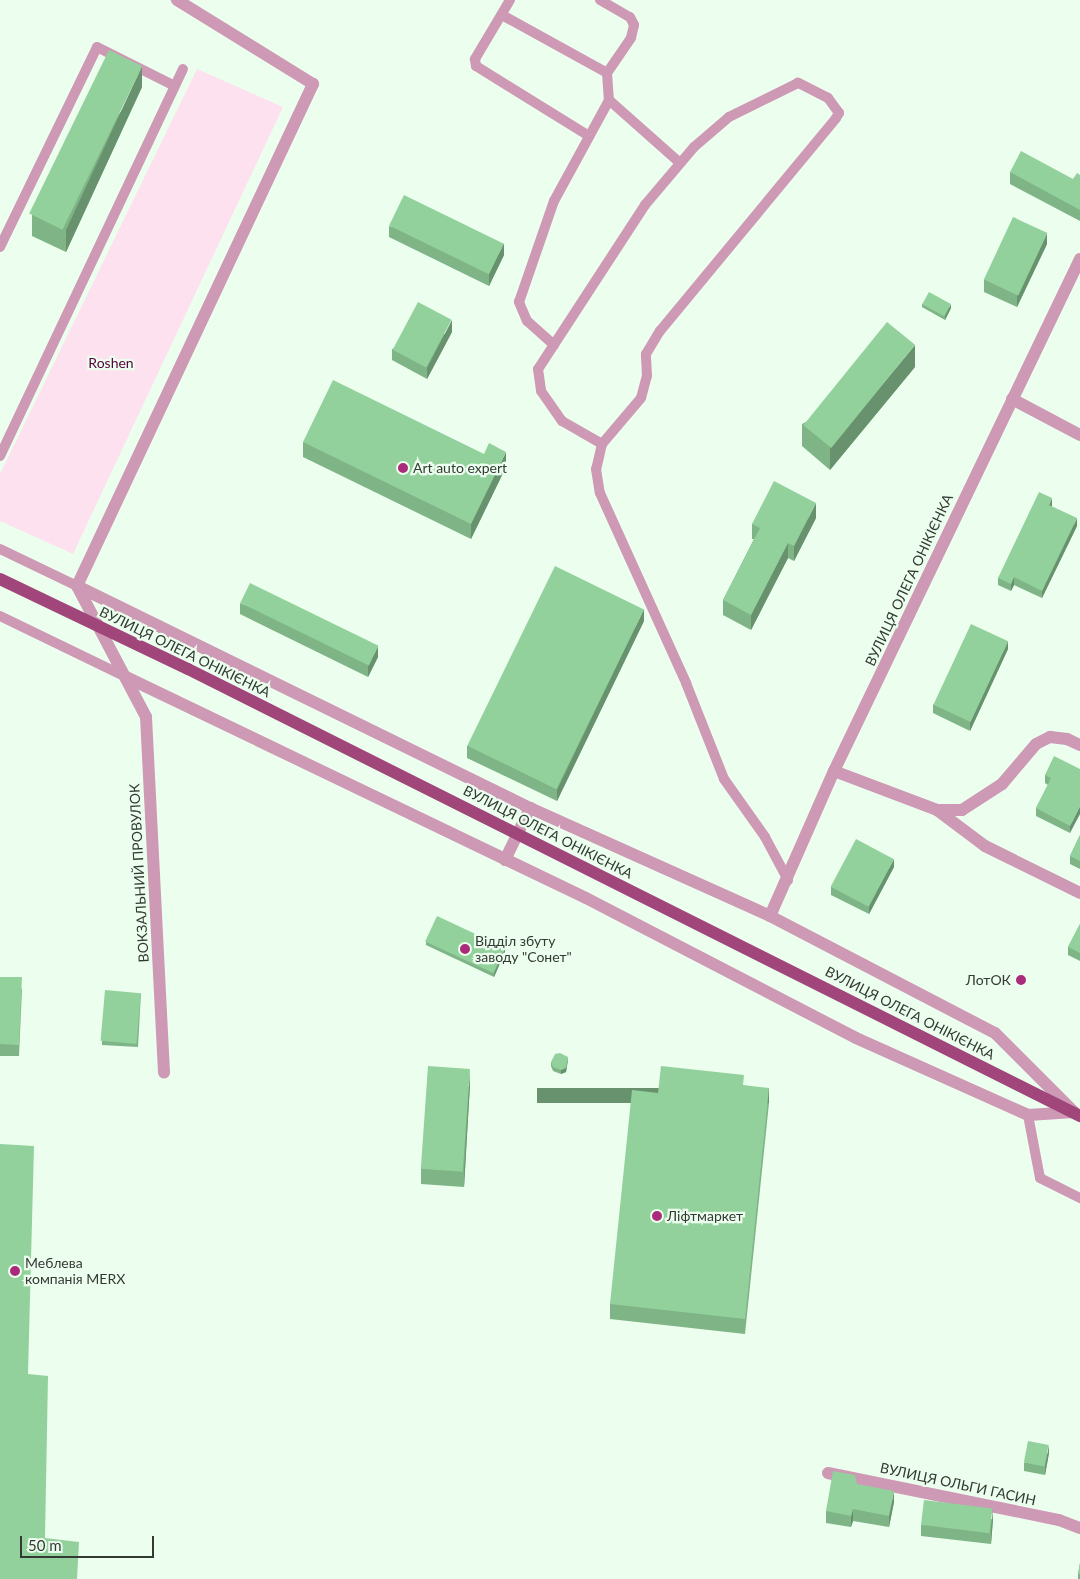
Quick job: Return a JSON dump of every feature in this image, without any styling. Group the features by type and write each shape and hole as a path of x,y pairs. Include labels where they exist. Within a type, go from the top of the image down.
{"main road":[{"name":"ВУЛИЦЯ ОЛЕГА ОНІКІЄНКА","path":"0,579 197,673 1077,1114"}],"street":[{"path":"177,0 313,84 77,586 530,808 770,916 995,1033 1077,1114"},
{"name":"ВУЛИЦЯ ОЛЕГА ОНІКІЄНКА","path":"770,916 788,880 834,771 1080,259"},
{"path":"1012,399 1080,435"},
{"name":"ВОКЗАЛЬНИЙ ПРОВУЛОК","path":"77,586 146,717 164,1073"},
{"path":"126,677 586,898 856,1038 1028,1115 1077,1114"},
{"path":"938,810 962,810 1002,784 1036,744 1050,737 1067,739 1080,745"},
{"path":"834,771 938,810 985,846 1080,893"},
{"path":"505,860 530,808"},
{"name":"ВУЛИЦЯ ОЛЬГИ ГАСИН","path":"828,1473 1059,1520 1080,1528"}],"lane":[{"path":"510,0 475,59 476,66 589,136"},
{"path":"554,345 527,321 519,302 554,201 608,100 607,73 631,38 634,25 630,17 600,0"},
{"path":"502,15 607,73"},
{"path":"0,247 97,47 175,86"},
{"path":"0,456 183,69"},
{"path":"602,444 562,421 541,391 538,369 645,205 680,163 729,117 798,83 828,98 839,113 660,331 646,354 647,376 641,398 602,444 596,470 600,493 686,683 724,780 764,837 788,880"},
{"path":"608,100 680,163"},
{"path":"0,549 77,586"},
{"path":"0,616 126,677"},
{"path":"1028,1115 1040,1178 1080,1198"}],"green space":[{"name":"Roshen","path":"197,69 283,107 73,554 0,521 0,474"}],"building":[{"path":"109,50 142,66 62,230 29,214"},
{"path":"1021,151 1073,179 1077,173 1080,175 1080,210 1010,172"},
{"path":"404,195 504,244 489,274 389,226"},
{"path":"1013,217 1047,233 1018,296 984,280"},
{"path":"929,292 951,304 944,316 922,304"},
{"path":"418,302 452,320 426,368 393,350"},
{"path":"887,322 915,345 831,448 803,425"},
{"name":"Art auto expert","path":"333,380 484,454 489,443 506,452 471,524 303,442"},
{"path":"774,481 816,503 794,546 788,543 751,615 723,600 760,528 752,524"},
{"path":"1039,492 1052,498 1049,505 1077,518 1042,591 1014,577 1011,584 998,578"},
{"path":"555,566 644,609 556,789 467,746"},
{"path":"250,583 379,646 369,665 240,603"},
{"path":"971,624 1008,641 971,722 933,705"},
{"path":"1054,756 1080,769 1080,806 1070,826 1036,808 1051,778 1045,775"},
{"path":"1080,835 1080,861 1070,856"},
{"path":"856,839 894,859 869,907 831,887"},
{"name":"Відділ збуту заводу \"Сонет\"","path":"437,916 505,948 493,973 425,941"},
{"path":"1080,924 1080,953 1068,947"},
{"path":"0,977 22,977 19,1045 0,1044"},
{"path":"105,990 141,993 136,1044 101,1041"},
{"path":"560,1053 568,1057 566,1068 561,1070 553,1067 551,1062 555,1054"},
{"path":"428,1066 470,1069 463,1172 421,1169"},
{"path":"661,1066 744,1075 743,1085 769,1088 745,1319 610,1304 632,1090 658,1093"},
{"name":"Меблева компанія MERX","path":"0,1144 34,1146 28,1374 48,1376 45,1538 79,1542 77,1579 0,1579"},
{"path":"1028,1441 1049,1445 1044,1467 1024,1463"},
{"path":"833,1471 855,1475 857,1484 894,1491 889,1516 853,1509 851,1516 826,1511"},
{"path":"924,1500 992,1508 989,1533 921,1525"}],"place":[{"name":"Art auto expert","path":"403,468"},
{"name":"Відділ збуту заводу \"Сонет\"","path":"465,949"},
{"name":"ЛотОК","path":"1021,980"},
{"name":"Ліфтмаркет","path":"657,1216"},
{"name":"Меблева компанія MERX","path":"15,1271"}]}
